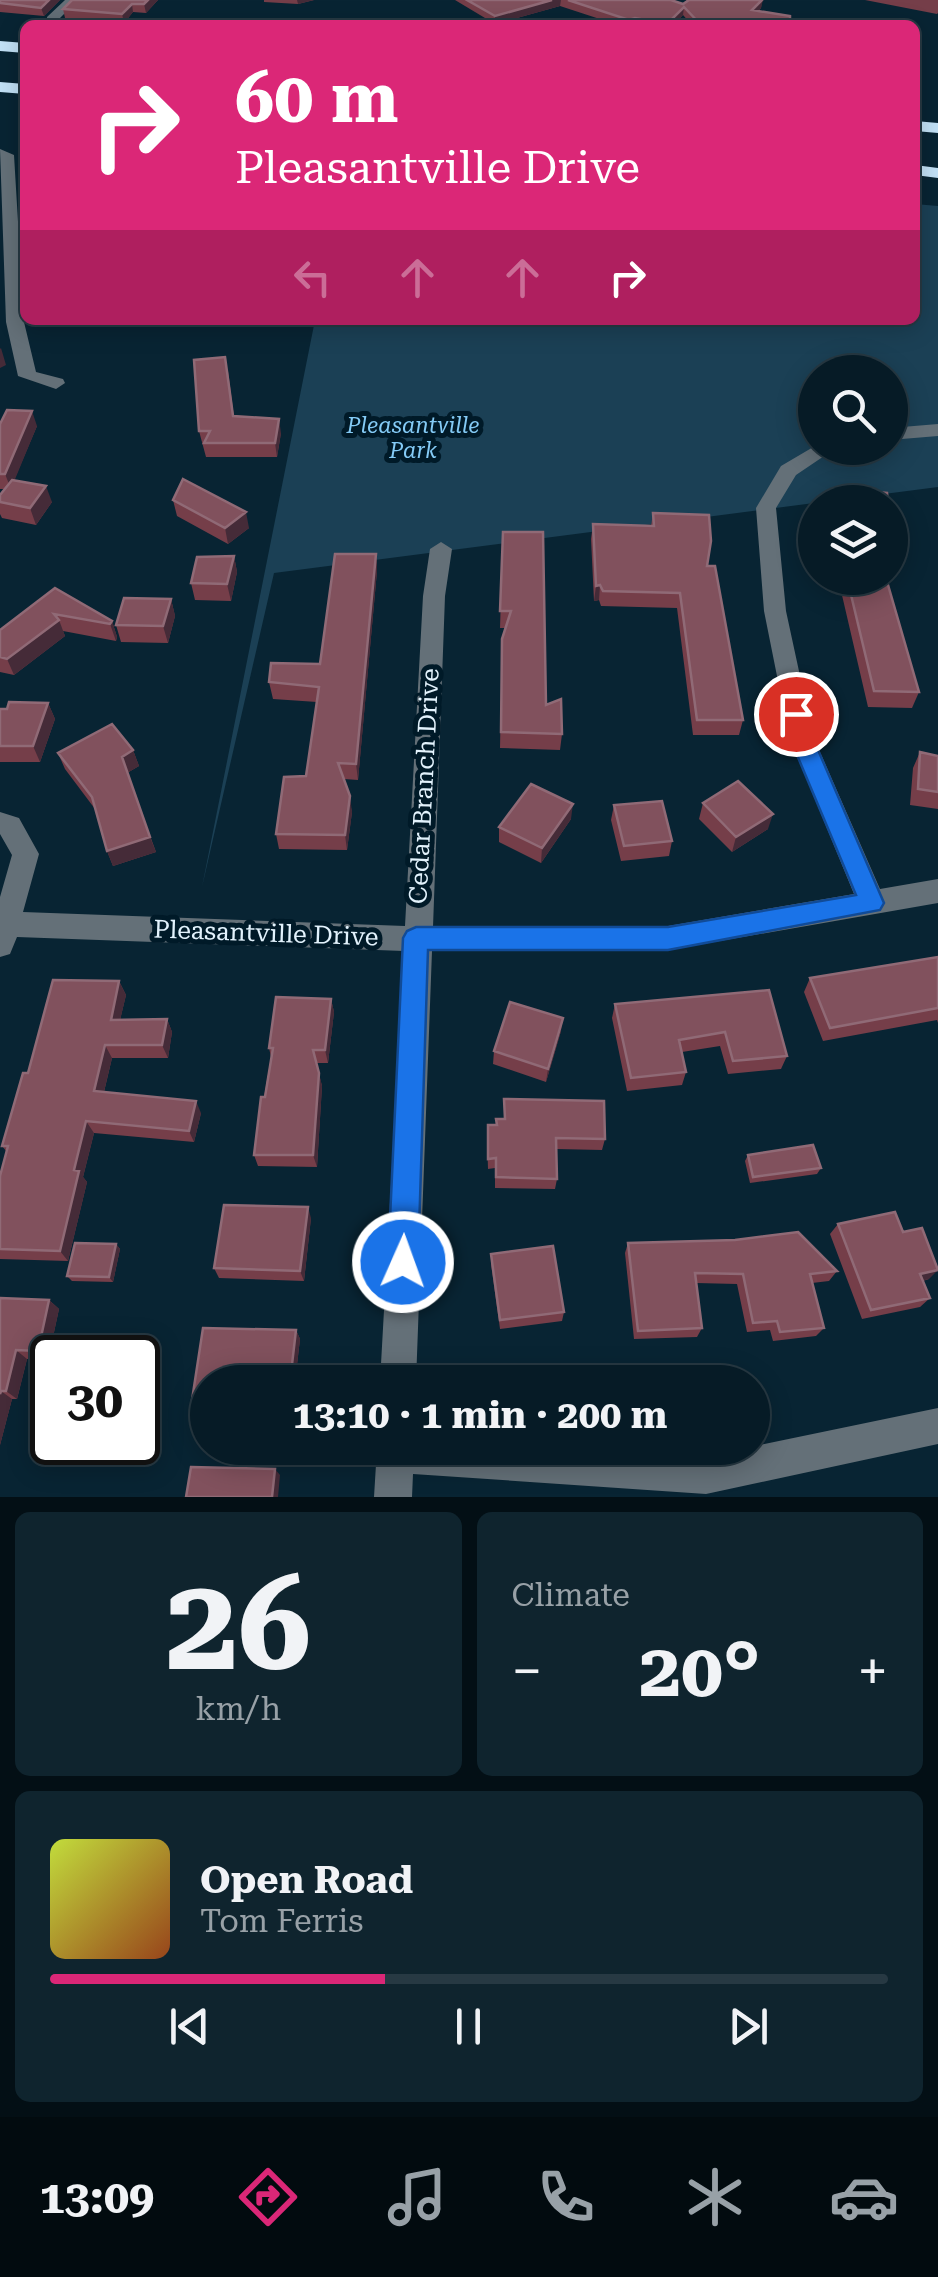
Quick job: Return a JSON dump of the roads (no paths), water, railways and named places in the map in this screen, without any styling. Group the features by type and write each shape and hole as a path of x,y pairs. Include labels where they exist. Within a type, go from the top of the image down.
{"street":[{"path":"51,20 72,0"},
{"path":"0,153 6,155 8,323 27,376 56,384"},
{"path":"908,432 938,430"},
{"path":"798,465 788,471 766,508 775,610 801,736 872,903"},
{"name":"Cedar Branch Drive","path":"399,1365 416,938 434,596 440,549"},
{"name":"Pleasantville Drive","path":"0,823 10,826 26,854 3,935 668,938 938,891"},
{"path":"770,1461 938,1426"},
{"path":"393,1497 394,1465"},
{"path":"582,1465 706,1475 753,1465"}],"park label":[{"name":"Pleasantville Park","path":"413,438"}]}
